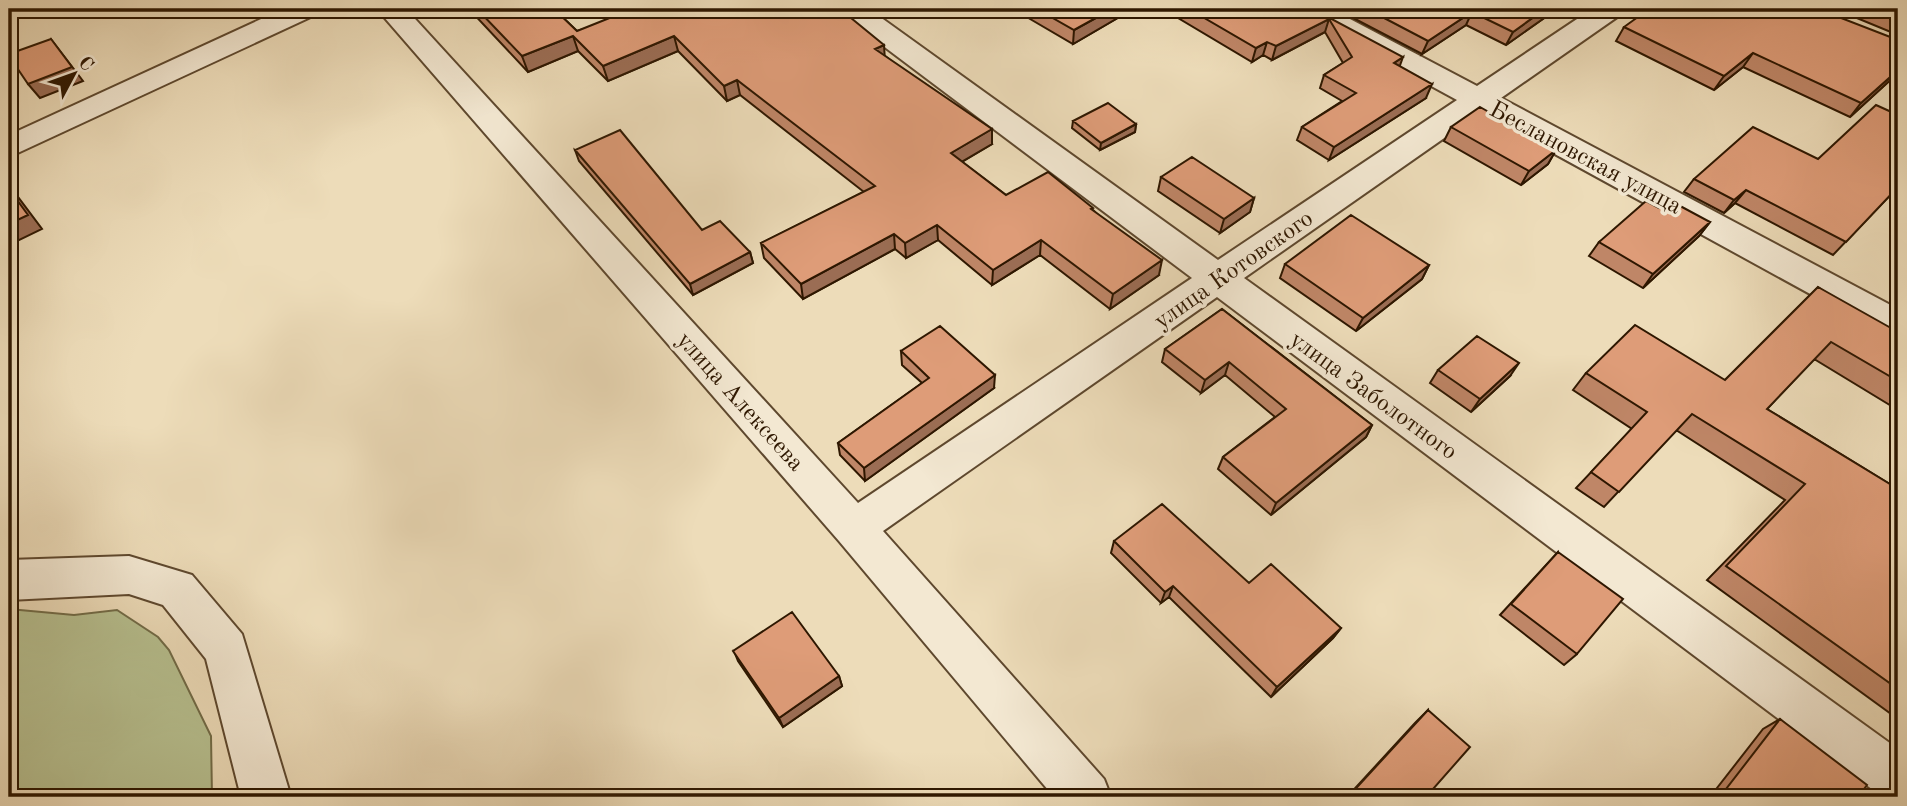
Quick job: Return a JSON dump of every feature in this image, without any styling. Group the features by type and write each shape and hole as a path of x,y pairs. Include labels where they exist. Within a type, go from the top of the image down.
{"street":[{"path":"9,147 305,9"},
{"name":"улица Алексеева","path":"391,9 854,528 1086,797"},
{"name":"улица Заболотного","path":"852,9 1898,779"},
{"name":"Беслановская улица","path":"1311,9 1898,326"},
{"name":"улица Котовского","path":"854,528 1610,9"},
{"path":"9,580 129,575 177,589 226,649 266,797"}],"green space":[{"path":"9,609 74,615 117,610 158,637 169,650 211,736 212,797 9,797"}],"building":[{"path":"477,9 554,9 577,31 632,9 636,13 648,9 840,9 884,45 875,49 992,129 951,153 1006,195 1048,172 1093,208 1091,209 1162,260 1113,294 1041,240 993,270 937,225 905,243 894,234 801,284 761,243 875,186 737,80 724,86 674,36 603,66 573,36 522,56"},
{"path":"1037,9 1112,9 1074,30"},
{"path":"1189,9 1313,9 1403,57 1394,63 1432,84 1334,147 1302,127 1356,93 1324,75 1352,57 1329,19 1276,46 1267,42 1256,48"},
{"path":"1367,9 1545,9 1513,32 1472,12 1428,41"},
{"path":"1649,9 1818,9 1898,40 1898,70 1861,103 1753,53 1724,76 1624,27"},
{"path":"1879,9 1898,9 1898,16"},
{"path":"51,39 72,67 28,84 9,54"},
{"path":"1108,103 1136,124 1101,143 1073,121"},
{"path":"1876,105 1898,115 1898,187 1846,242 1746,190 1734,200 1694,179 1753,127 1818,159"},
{"path":"1480,107 1556,150 1529,171 1451,127"},
{"path":"620,130 702,230 720,221 750,252 690,284 575,150"},
{"path":"1192,157 1254,198 1224,219 1161,177"},
{"path":"9,189 28,215 9,224"},
{"path":"1669,200 1710,222 1653,274 1599,242 1646,201 1659,208"},
{"path":"1351,215 1429,265 1363,318 1285,264"},
{"path":"1818,287 1898,332 1895,341 1898,343 1898,381 1831,342 1767,409 1898,489 1898,689 1726,566 1805,484 1692,414 1619,492 1591,472 1647,412 1586,373 1635,325 1725,380"},
{"path":"1222,309 1372,425 1276,503 1223,457 1286,409 1229,362 1205,380 1165,349"},
{"path":"940,326 995,375 864,468 838,443 929,378 901,351"},
{"path":"1477,336 1519,363 1480,399 1438,370"},
{"path":"1162,504 1249,583 1271,564 1341,628 1277,687 1173,586 1165,592 1114,541"},
{"path":"1558,552 1623,599 1577,654 1511,604"},
{"path":"792,612 839,676 779,718 733,651"},
{"path":"1428,710 1470,747 1426,797 1348,797"},
{"path":"1780,719 1867,785 1858,797 1727,797 1723,793"}]}
